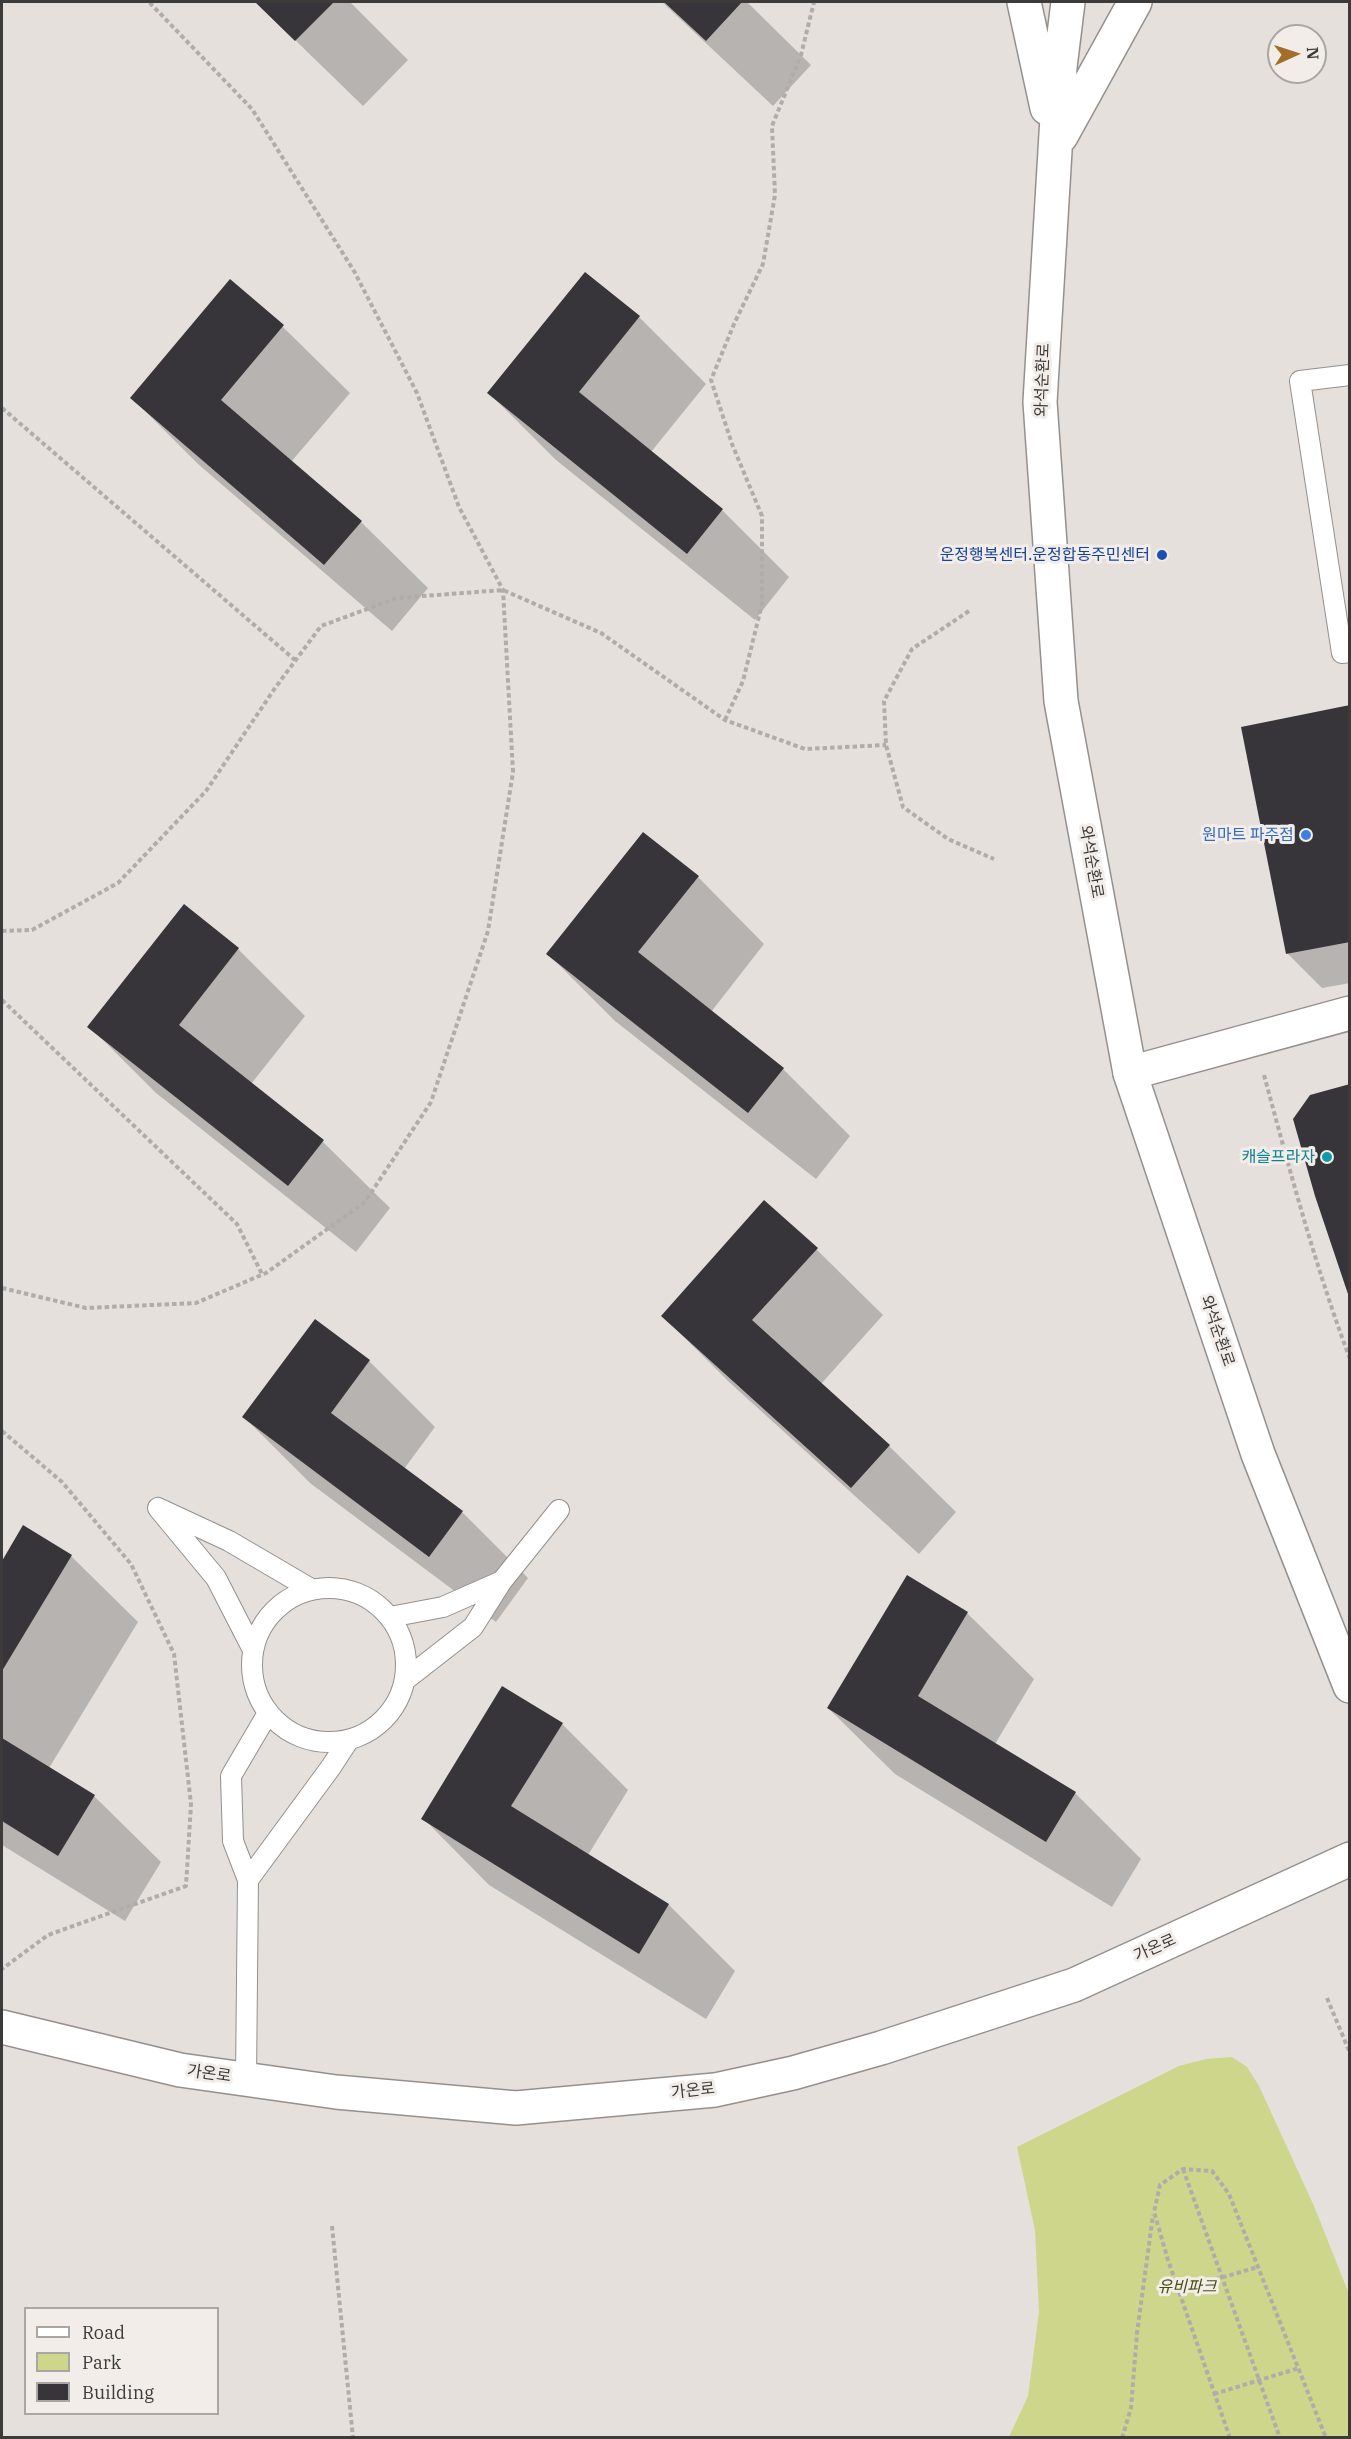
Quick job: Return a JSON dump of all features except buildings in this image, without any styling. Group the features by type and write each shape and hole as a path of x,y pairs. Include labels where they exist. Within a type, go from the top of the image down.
{"street":[{"path":"1024,2 1055,145"},
{"name":"와석순환로","path":"1068,2 1060,67 1040,402 1061,701 1130,1073 1258,1454 1350,1686"},
{"path":"1055,145 1135,2"},
{"path":"1130,1073 1350,1013"},
{"name":"가온로","path":"2,2027 180,2070 336,2092 516,2108 715,2090 793,2073 881,2048 1074,1985 1350,1859"}],"lane":[{"path":"1350,375 1300,381 1342,654 1350,652"},
{"path":"253,1650 216,1578 158,1508 229,1542 311,1589"},
{"path":"405,1680 472,1627 502,1581 559,1509"},
{"path":"390,1617 443,1607 502,1581"},
{"path":"333,1587 355,1591 375,1601 390,1617 402,1636 407,1658 405,1680 398,1701 386,1719 368,1733 348,1741 325,1743 303,1739 284,1728 268,1713 256,1694 252,1672 253,1650 260,1629 273,1611 291,1597 311,1589 333,1587"},
{"path":"246,2079 248,1880 233,1841 231,1776 268,1713"},
{"path":"248,1880 348,1741"}],"path":[{"path":"2,1288 86,1308 196,1303 262,1274 364,1202 431,1102 488,932 513,772 503,590 459,507 417,393 354,271 252,109 149,2"},
{"path":"725,720 743,681 762,604 762,516 732,444 711,380 734,324 763,264 775,195 772,126 801,55 814,2"},
{"path":"2,408 295,660"},
{"path":"2,931 32,930 118,883 206,791 295,660 321,626 397,598 503,590 601,633 725,720 805,749 886,745"},
{"path":"969,611 912,649 884,701 886,745 903,807 948,839 994,859"},
{"path":"2,1000 237,1224 262,1274"},
{"path":"1264,1074 1302,1215 1329,1302 1350,1359"},
{"path":"2,1431 62,1482 131,1564 174,1654 191,1804 186,1886 48,1935 2,1969"},
{"path":"1327,1998 1350,2053"},
{"path":"1183,2169 1280,2438"},
{"path":"1122,2438 1131,2408 1137,2333 1160,2185 1183,2169 1212,2171 1229,2194 1326,2438"},
{"path":"1154,2212 1230,2438"},
{"path":"332,2226 352,2438"},
{"path":"1179,2290 1258,2267"},
{"path":"1214,2394 1299,2368"}],"green space":[{"name":"유비파크","path":"1232,2057 1247,2067 1259,2086 1314,2206 1349,2294 1349,2437 1009,2437 1028,2396 1039,2312 1035,2230 1017,2147 1179,2066 1206,2059"}],"place":[{"name":"운정행복센터.운정합동주민센터","path":"1162,555"},
{"name":"원마트 파주점","path":"1306,835"},
{"name":"캐슬프라자","path":"1327,1157"}]}
